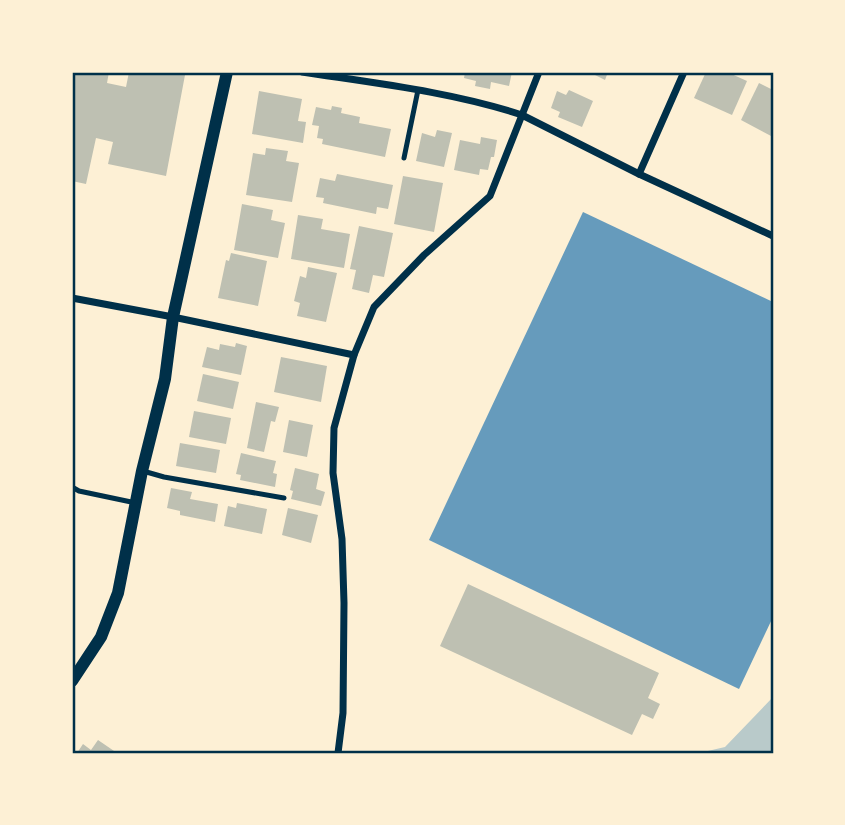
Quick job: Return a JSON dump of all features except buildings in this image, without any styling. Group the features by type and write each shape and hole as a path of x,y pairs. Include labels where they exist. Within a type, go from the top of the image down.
{"street":[{"path":"72,681 101,637 118,593 142,471 165,379 173,317 227,72"},
{"path":"302,72 418,90 522,115 639,174 773,236"},
{"path":"338,753 343,713 344,603 342,539 333,473 334,428 354,355 374,307 424,255 490,196 539,72"},
{"path":"639,174 684,72"},
{"path":"72,298 354,355"}],"lane":[{"path":"404,158 418,90"},
{"path":"142,471 284,498"},
{"path":"72,486 79,491 136,503"}],"shaded area":[{"path":"773,697 773,753 699,753 725,747"}],"water":[{"path":"583,212 773,302 773,617 739,689 429,540"}]}
